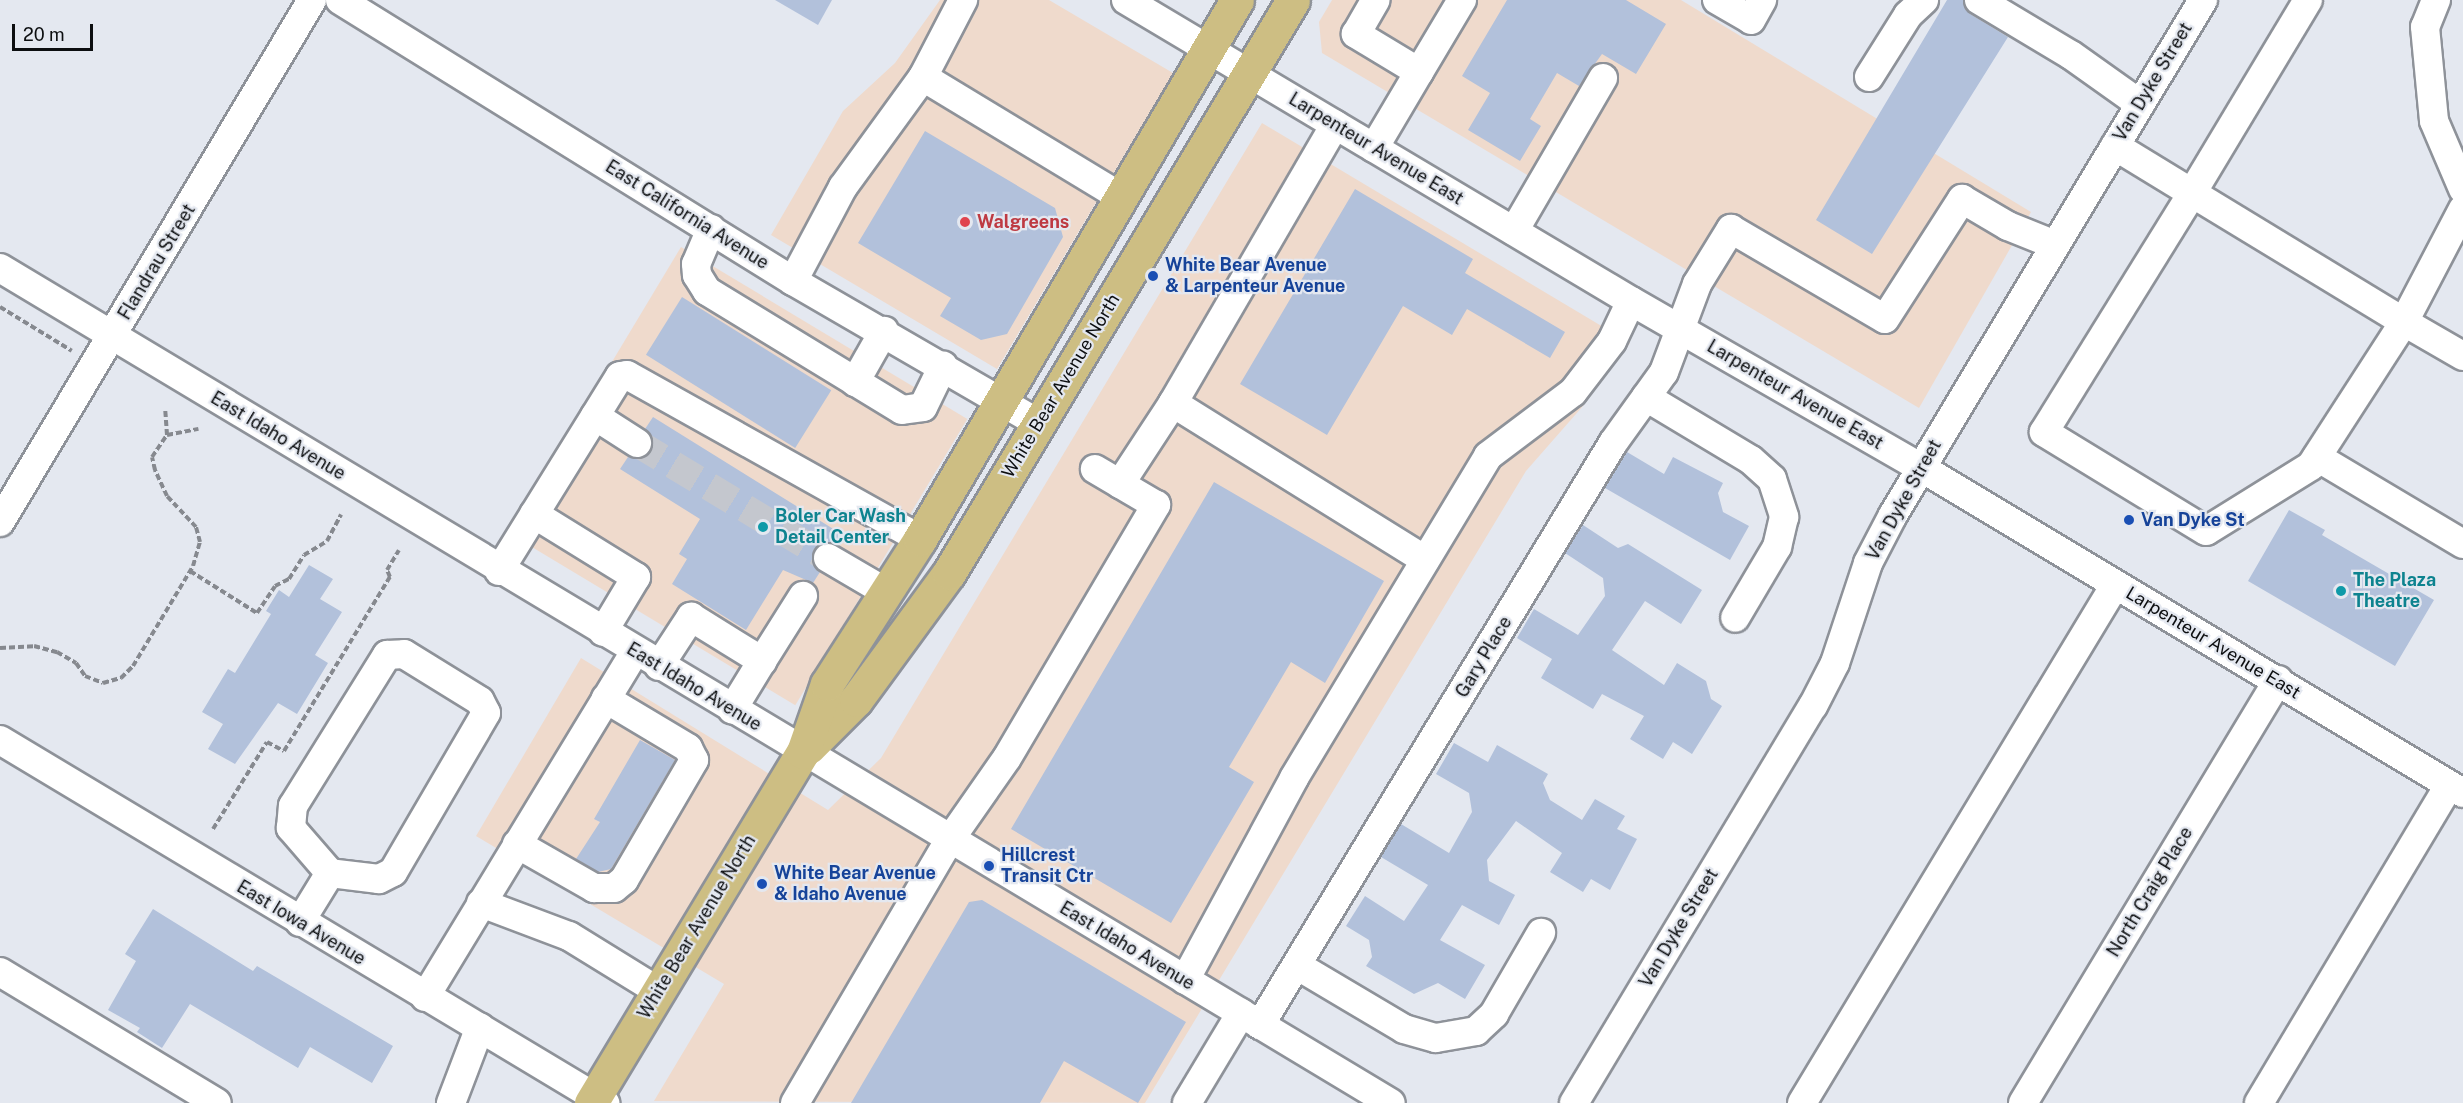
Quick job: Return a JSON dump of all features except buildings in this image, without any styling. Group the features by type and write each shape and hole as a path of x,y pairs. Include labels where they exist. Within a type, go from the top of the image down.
{"main road":[{"name":"White Bear Avenue North","path":"597,1101 658,991 803,752 827,684 920,539 1237,0"},
{"name":"White Bear Avenue North","path":"803,752 855,700 920,614 964,549 1293,0"}],"street":[{"name":"Flandrau Street","path":"4,508 112,336 312,0"},
{"name":"East California Avenue","path":"340,0 793,281 884,331 1038,423"},
{"path":"793,281 843,187 923,77 963,0"},
{"name":"Larpenteur Avenue East","path":"1126,0 1631,302 1920,467 2456,789"},
{"path":"1376,0 1356,34 1419,72"},
{"path":"1374,148 1462,0"},
{"path":"1717,0 1751,20 1762,0"},
{"path":"1869,77 1908,15 1924,0"},
{"path":"1979,0 2071,55 2140,104"},
{"name":"Van Dyke Street","path":"1574,1103 1813,706 1835,663 1868,563 1920,467 2202,0"},
{"path":"2308,0 2044,432 2206,531 2311,466 2404,322 2463,209"},
{"path":"2436,0 2425,27 2434,121 2463,189"},
{"path":"923,77 1121,197"},
{"path":"1514,231 1603,78"},
{"path":"1120,484 1173,403 1335,125"},
{"path":"2115,146 2463,356"},
{"name":"Gary Place","path":"1187,1103 1250,1019 1298,966 1607,453 1664,372 1697,284 1731,229 1885,320 1962,199 2008,226 2055,245"},
{"path":"711,229 696,264 697,275 707,291 902,410 913,411 923,407 943,366"},
{"name":"East Idaho Avenue","path":"0,268 499,571 1391,1103"},
{"path":"1185,980 1294,778 1488,456 1573,392 1612,341 1631,302"},
{"path":"855,382 884,331"},
{"path":"499,571 620,376 627,375 920,539"},
{"path":"1646,397 1751,460 1772,479 1784,517 1777,548 1735,618"},
{"path":"1173,403 1425,560"},
{"path":"595,416 637,443"},
{"path":"2317,457 2463,544"},
{"path":"795,1103 950,841 1007,758 1156,505 1095,469"},
{"path":"534,514 636,577 603,632"},
{"path":"828,558 886,592"},
{"path":"1802,1103 2115,585"},
{"path":"732,710 803,596"},
{"path":"424,997 606,699 691,617 762,661"},
{"path":"387,654 404,654 480,701 486,713 393,872 379,879 330,873 291,828 293,806 387,654"},
{"name":"North Craig Place","path":"2023,1103 2278,681"},
{"path":"517,844 594,888 614,888 624,880 694,759 688,748 606,699"},
{"name":"East Iowa Avenue","path":"0,740 424,997 480,1027 597,1101"},
{"path":"2259,1103 2456,789"},
{"path":"300,922 330,873"},
{"path":"481,903 569,936 658,991"},
{"path":"1298,966 1404,1029 1436,1038 1476,1031 1494,1014 1541,933"},
{"path":"0,972 217,1103"},
{"path":"452,1103 480,1027"}],"path":[{"path":"0,307 73,351"},
{"path":"0,648 34,646 57,652 76,663 85,676 102,683 121,678 133,666 190,571 200,542 196,526 167,496 152,457 167,435 165,409"},
{"path":"167,435 198,429"},
{"path":"190,571 257,613 275,586 289,579 304,555 327,541 341,515"},
{"path":"213,829 267,742 284,751 390,577 387,570 399,550"}],"shaded area":[{"path":"940,0 1049,0 1173,73 997,369 771,235 843,111 895,63"},
{"path":"1332,0 1681,0 2031,212 1919,408 1322,53 1319,22"},
{"path":"1262,123 1630,343 1583,406 1526,471 1145,1103 654,1101 724,984 476,836 581,658 828,810 881,758"},
{"path":"681,247 967,419 795,705 509,533"}],"tunnel":[{"path":"637,443 828,558"}],"place":[{"name":"Walgreens","path":"965,222"},
{"name":"White Bear Avenue & Larpenteur Avenue","path":"1153,276"},
{"name":"Van Dyke St","path":"2129,520"},
{"name":"Boler Car Wash Detail Center","path":"763,527"},
{"name":"The Plaza Theatre","path":"2341,591"},
{"name":"Hillcrest Transit Ctr","path":"989,866"},
{"name":"White Bear Avenue & Idaho Avenue","path":"762,884"}]}
